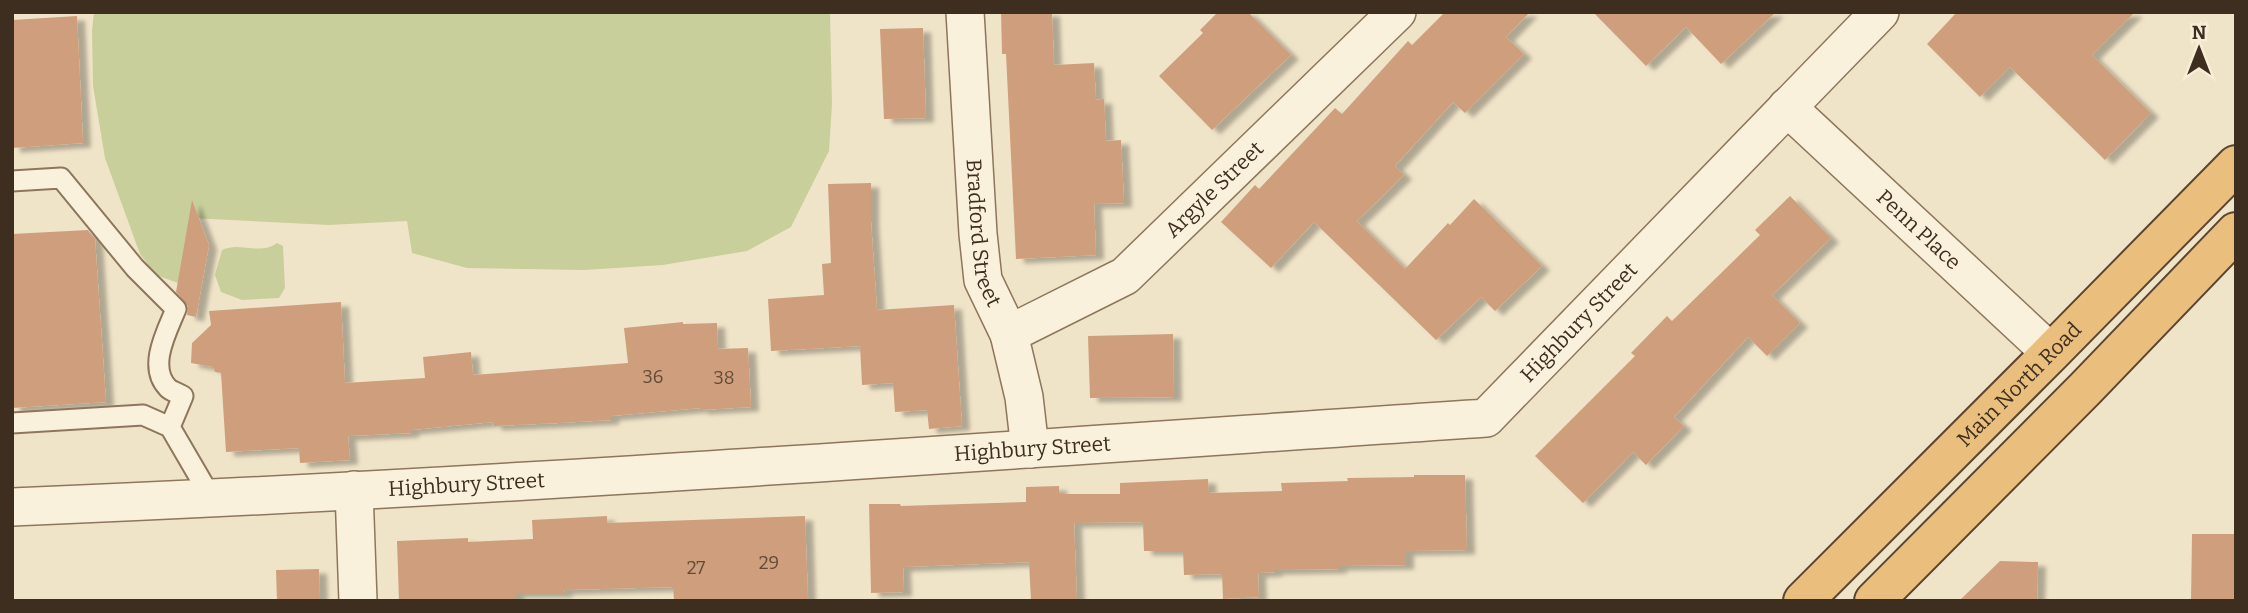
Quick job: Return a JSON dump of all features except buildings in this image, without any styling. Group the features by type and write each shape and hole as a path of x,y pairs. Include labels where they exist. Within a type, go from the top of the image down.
{"highway":[{"name":"Main North Road","path":"1803,601 2236,165"},
{"path":"1874,601 2086,388 2236,232"},
{"path":"2051,353 2086,388"}],"street":[{"name":"Bradford Street","path":"965,12 978,234 984,280 1009,334 1024,397 1030,449"},
{"name":"Argyle Street","path":"1009,334 1125,276 1397,12"},
{"name":"Highbury Street","path":"12,507 212,499 1486,418 1880,12"},
{"name":"Penn Place","path":"1787,107 2051,353"},
{"path":"354,490 358,601"}],"lane":[{"path":"12,181 61,178 135,268 176,309 160,351 159,362 160,375 168,388 183,396 170,427"},
{"path":"12,423 144,415 170,427 212,499"}],"green space":[{"path":"94,12 830,12 832,104 829,151 791,227 747,251 663,265 584,270 467,268 412,253 407,221 329,225 190,218 178,283 156,275 140,254 105,158 93,86"},
{"path":"277,243 283,246 285,288 279,298 242,300 221,292 215,275 222,250 236,247 256,249"}]}
